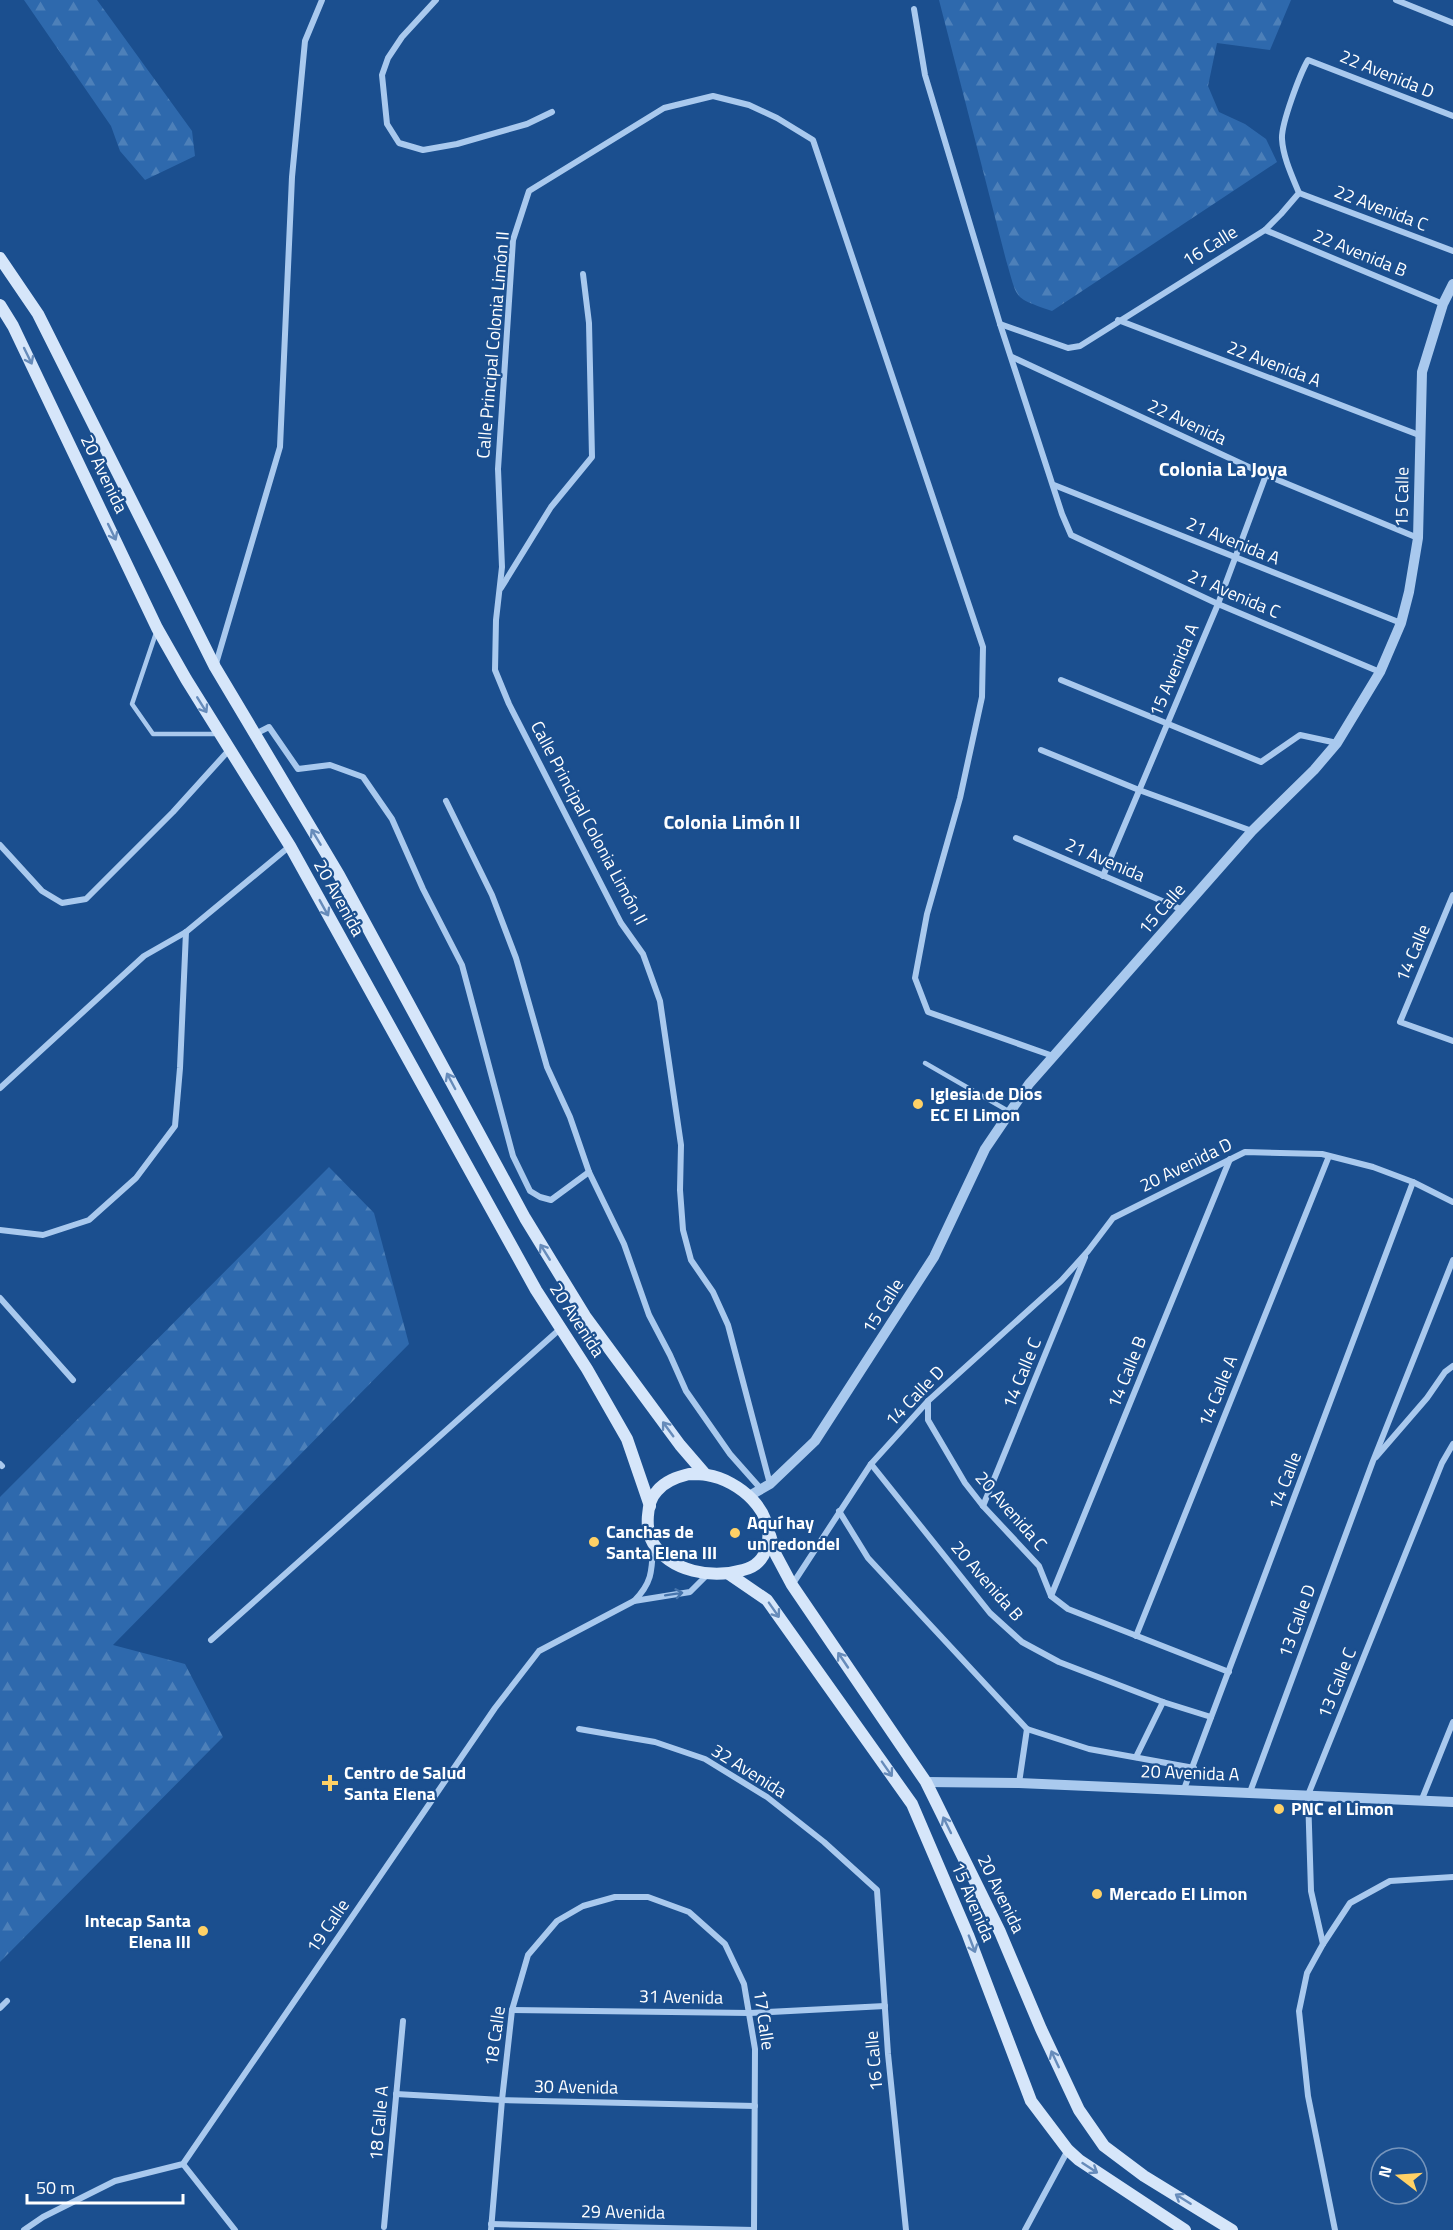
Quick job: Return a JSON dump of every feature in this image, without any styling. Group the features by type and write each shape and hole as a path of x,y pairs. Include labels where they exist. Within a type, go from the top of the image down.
{"main road":[{"name":"20 Avenida","path":"0,258 38,314 215,668 339,875 531,1228 585,1316 680,1445 705,1474"},
{"name":"20 Avenida","path":"0,305 13,326 158,628 220,734 290,846 536,1290 587,1369 627,1439 650,1506"},
{"path":"705,1474 718,1477 749,1496 763,1511 770,1535 765,1555 751,1568 729,1574 691,1571 672,1562 653,1543 648,1524 650,1506 656,1491 674,1478 705,1474"},
{"name":"20 Avenida","path":"770,1535 776,1555 792,1585 926,1782 1000,1932 1041,2029 1079,2110 1104,2146 1144,2176 1232,2230"},
{"name":"15 Avenida","path":"729,1574 767,1600 912,1804 968,1935 1031,2101 1068,2150 1079,2160 1185,2230"}],"street":[{"path":"215,668 279,447 292,177 305,41 322,0"},
{"path":"436,0 402,37 388,58 382,75 387,124 399,143 423,150 457,144 527,124 552,112"},
{"path":"1396,0 1453,23"},
{"path":"914,9 925,75 1000,324 1054,485"},
{"name":"22 Avenida D","path":"1299,192 1283,146 1282,134 1306,63 1311,59 1453,116"},
{"name":"Calle Principal Colonia Limón II","path":"766,1486 728,1324 713,1292 691,1260 684,1230 680,1190 681,1145 660,1001 643,954 616,913 509,704 495,670 496,620 502,567 498,470 513,240 529,191 664,108 713,96 749,105 777,118 813,140 983,647 982,697 960,798 927,914 915,978 928,1012 1054,1056"},
{"name":"16 Calle","path":"1000,324 1028,335 1074,348 1265,230 1299,192"},
{"name":"22 Avenida C","path":"1299,192 1453,251"},
{"name":"22 Avenida B","path":"1265,230 1443,304"},
{"path":"499,591 551,507 592,457 589,322 583,274"},
{"name":"15 Calle","path":"749,1496 766,1486 815,1441 934,1257 985,1149 1029,1084 1252,831 1314,770 1337,743 1380,672 1401,623 1418,538 1422,372 1443,304 1453,284"},
{"name":"22 Avenida A","path":"1118,320 1419,435"},
{"name":"22 Avenida","path":"1012,357 1266,475 1418,538"},
{"name":"15 Avenida A","path":"1103,876 1237,559 1266,475"},
{"name":"21 Avenida C","path":"1054,485 1067,529 1078,540 1218,604 1380,672"},
{"name":"21 Avenida A","path":"1054,485 1401,623"},
{"path":"1062,680 1166,725 1261,762 1300,735 1337,743"},
{"path":"255,734 269,727 298,768 330,765 363,777 392,819 423,889 462,965 513,1156 530,1191 550,1200 589,1172"},
{"path":"0,845 42,891 62,903 86,899 173,812 230,749"},
{"path":"1041,750 1139,790 1252,831"},
{"path":"446,801 492,895 516,958 547,1067 570,1118 589,1172 624,1244 649,1315 686,1391 730,1454 766,1486"},
{"name":"21 Avenida","path":"1016,838 1183,910"},
{"path":"0,1088 144,956 186,933 290,846"},
{"name":"14 Calle","path":"1453,895 1400,1022 1453,1041"},
{"path":"0,1230 43,1235 89,1220 136,1178 175,1126 186,933"},
{"name":"20 Avenida D","path":"1088,1251 1113,1218 1245,1152 1329,1156 1373,1167 1413,1182 1453,1202"},
{"name":"14 Calle A","path":"1136,1636 1329,1156"},
{"name":"14 Calle B","path":"1050,1596 1230,1159"},
{"name":"14 Calle","path":"1184,1789 1194,1768 1211,1717 1413,1182"},
{"name":"14 Calle D","path":"792,1585 871,1464 928,1401 1061,1281 1088,1251"},
{"name":"14 Calle C","path":"983,1506 1088,1251"},
{"name":"13 Calle D","path":"1250,1792 1373,1461 1453,1260"},
{"path":"0,1298 73,1380"},
{"path":"211,1640 561,1328"},
{"name":"13 Calle D","path":"1373,1461 1427,1398 1445,1372 1453,1366"},
{"name":"20 Avenida C","path":"928,1401 928,1420 965,1483 983,1506 1039,1566 1050,1596"},
{"name":"13 Calle C","path":"1323,1944 1311,1891 1308,1795 1442,1463 1453,1444"},
{"name":"20 Avenida B","path":"871,1464 990,1613 1022,1642 1059,1662 1163,1702 1211,1717"},
{"name":"20 Avenida A","path":"839,1511 868,1558 1027,1729 1089,1749 1194,1768"},
{"name":"19 Calle","path":"183,2164 489,1718 539,1651 634,1601 646,1589 652,1570 653,1543"},
{"name":"19 Calle","path":"634,1601 690,1592 708,1574"},
{"path":"1050,1596 1068,1609 1229,1672"},
{"path":"1136,1757 1163,1702"},
{"path":"1422,1800 1453,1722"},
{"name":"32 Avenida","path":"579,1729 655,1742 705,1759 767,1797 824,1842 877,1890"},
{"path":"1019,1783 1027,1729"},
{"name":"20 Avenida A","path":"926,1782 1184,1789 1453,1802"},
{"path":"1335,2230 1308,2096 1299,2011 1308,1972 1350,1903 1390,1881 1453,1877"},
{"name":"16 Calle","path":"877,1890 885,2006 906,2230"},
{"name":"18 Calle","path":"491,2227 512,2010 528,1955 557,1921 583,1906 615,1897"},
{"name":"17 Calle","path":"615,1897 648,1897 689,1912 725,1944 744,1984 755,2049 754,2230"},
{"path":"0,2008 7,2001"},
{"name":"31 Avenida","path":"512,2010 750,2013 885,2006"},
{"name":"18 Calle A","path":"384,2227 403,2021"},
{"name":"30 Avenida","path":"396,2094 502,2100 755,2106"},
{"path":"1026,2230 1068,2150"},
{"path":"24,2230 44,2217 116,2181 183,2164 235,2230"},
{"name":"29 Avenida","path":"491,2227 754,2230"}],"lane":[{"path":"158,628 132,704 153,734 220,734"},
{"path":"925,1063 1010,1112"}],"green space":[{"path":"24,0 97,0 192,131 195,156 145,180 120,151 111,126"},
{"path":"939,0 1291,0 1270,50 1217,43 1208,86 1219,112 1245,124 1266,139 1277,162 1052,311 1030,303 1015,290"},
{"path":"329,1167 374,1213 409,1344 113,1645 185,1664 223,1737 0,1962 0,1497"}],"place":[{"name":"Iglesia de Dios EC El Limon","path":"918,1104"},
{"name":"Aquí hay un redondel","path":"735,1533"},
{"name":"Canchas de Santa Elena III","path":"594,1542"},
{"name":"Centro de Salud Santa Elena","path":"330,1783"},
{"name":"PNC el Limon","path":"1279,1809"},
{"name":"Mercado El Limon","path":"1097,1894"},
{"name":"Intecap Santa Elena III","path":"203,1931"}],"district":[{"name":"Colonia La Joya","path":"1223,469"},
{"name":"Colonia Limón II","path":"732,822"}]}
